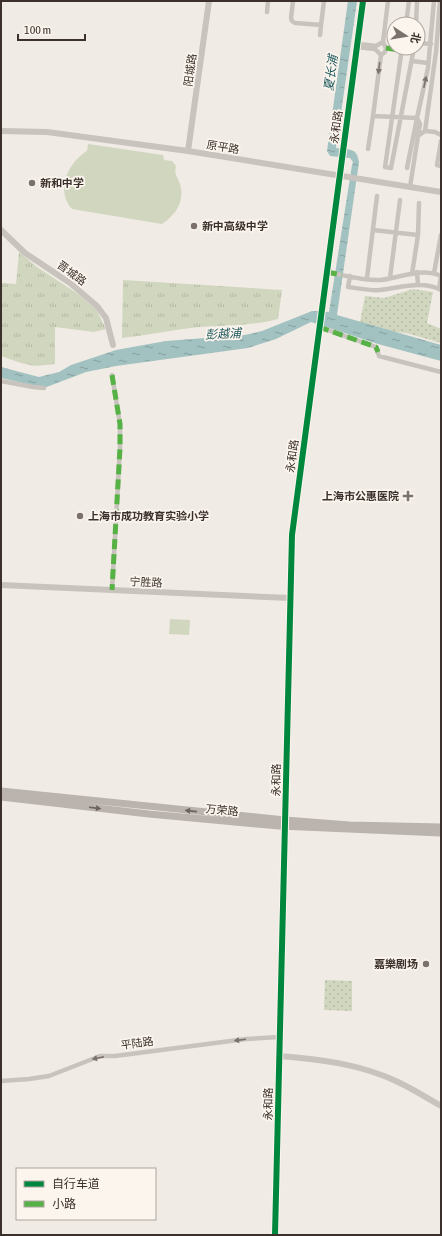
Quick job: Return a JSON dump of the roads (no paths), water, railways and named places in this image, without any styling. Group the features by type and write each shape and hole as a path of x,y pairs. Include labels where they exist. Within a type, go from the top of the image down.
{"main road":[{"name":"万荣路","path":"1,791 285,823 441,826"},
{"name":"万荣路","path":"1,796 149,814 441,833"}],"street":[{"name":"阳城路","path":"188,151 209,1"},
{"path":"267,12 268,1"},
{"path":"293,1 292,21 321,25"},
{"path":"320,35 324,1"},
{"name":"永和路","path":"275,1235 292,535 319,327 330,273 342,158 364,1"},
{"path":"368,149 381,54 385,52 386,48 383,42 388,1"},
{"path":"407,16 409,1"},
{"path":"416,16 417,1"},
{"path":"407,168 428,63 434,1"},
{"path":"418,136 424,131 436,52 440,1"},
{"path":"357,45 376,46 383,42"},
{"path":"426,44 431,44"},
{"path":"357,45 375,49 381,54"},
{"path":"401,56 385,167 391,168 413,56"},
{"path":"412,61 428,63"},
{"path":"373,116 417,118"},
{"path":"410,187 420,124 417,118"},
{"name":"原平路","path":"1,131 47,132 188,151 441,192"},
{"path":"424,131 434,132 441,135"},
{"path":"441,141 437,165 441,166"},
{"path":"367,278 377,196"},
{"path":"390,278 400,200"},
{"path":"412,274 418,235 419,203"},
{"name":"晋城路","path":"1,230 25,253 70,283 97,306 106,318 111,332 113,345"},
{"path":"373,230 418,235"},
{"path":"434,273 441,237"},
{"path":"330,273 379,280 417,272 434,273 441,276 440,289 435,287 413,285 378,290 348,287 350,276"},
{"path":"417,272 418,285"},
{"path":"319,327 376,347 380,356 441,372"},
{"path":"112,375 120,424 120,448 112,590"},
{"path":"1,381 33,388 44,388"},
{"name":"宁胜路","path":"1,585 290,598"},
{"name":"平陆路","path":"1,1081 49,1076 100,1056 115,1056 246,1039 279,1037"},
{"path":"279,1056 309,1058 368,1070 397,1082 441,1106"}],"water":[{"path":"348,1 357,1 336,148 352,150 358,157 359,162 337,315 441,345 441,361 378,344 311,322 276,339 248,348 116,366 86,372 44,388 1,378 1,367 39,377 59,372 71,365 116,350 166,341 245,335 262,331 312,311 329,312 353,162 350,158 330,156 327,151"}],"place":[{"name":"新和中学","path":"32,183"},
{"name":"新中高级中学","path":"194,226"},
{"name":"上海市公惠医院","path":"408,496"},
{"name":"上海市成功教育实验小学","path":"80,516"},
{"name":"嘉樂剧场","path":"426,964"}],"water label":[{"name":"夏长浦","path":"331,73"},
{"name":"彭越浦","path":"223,334"}]}
